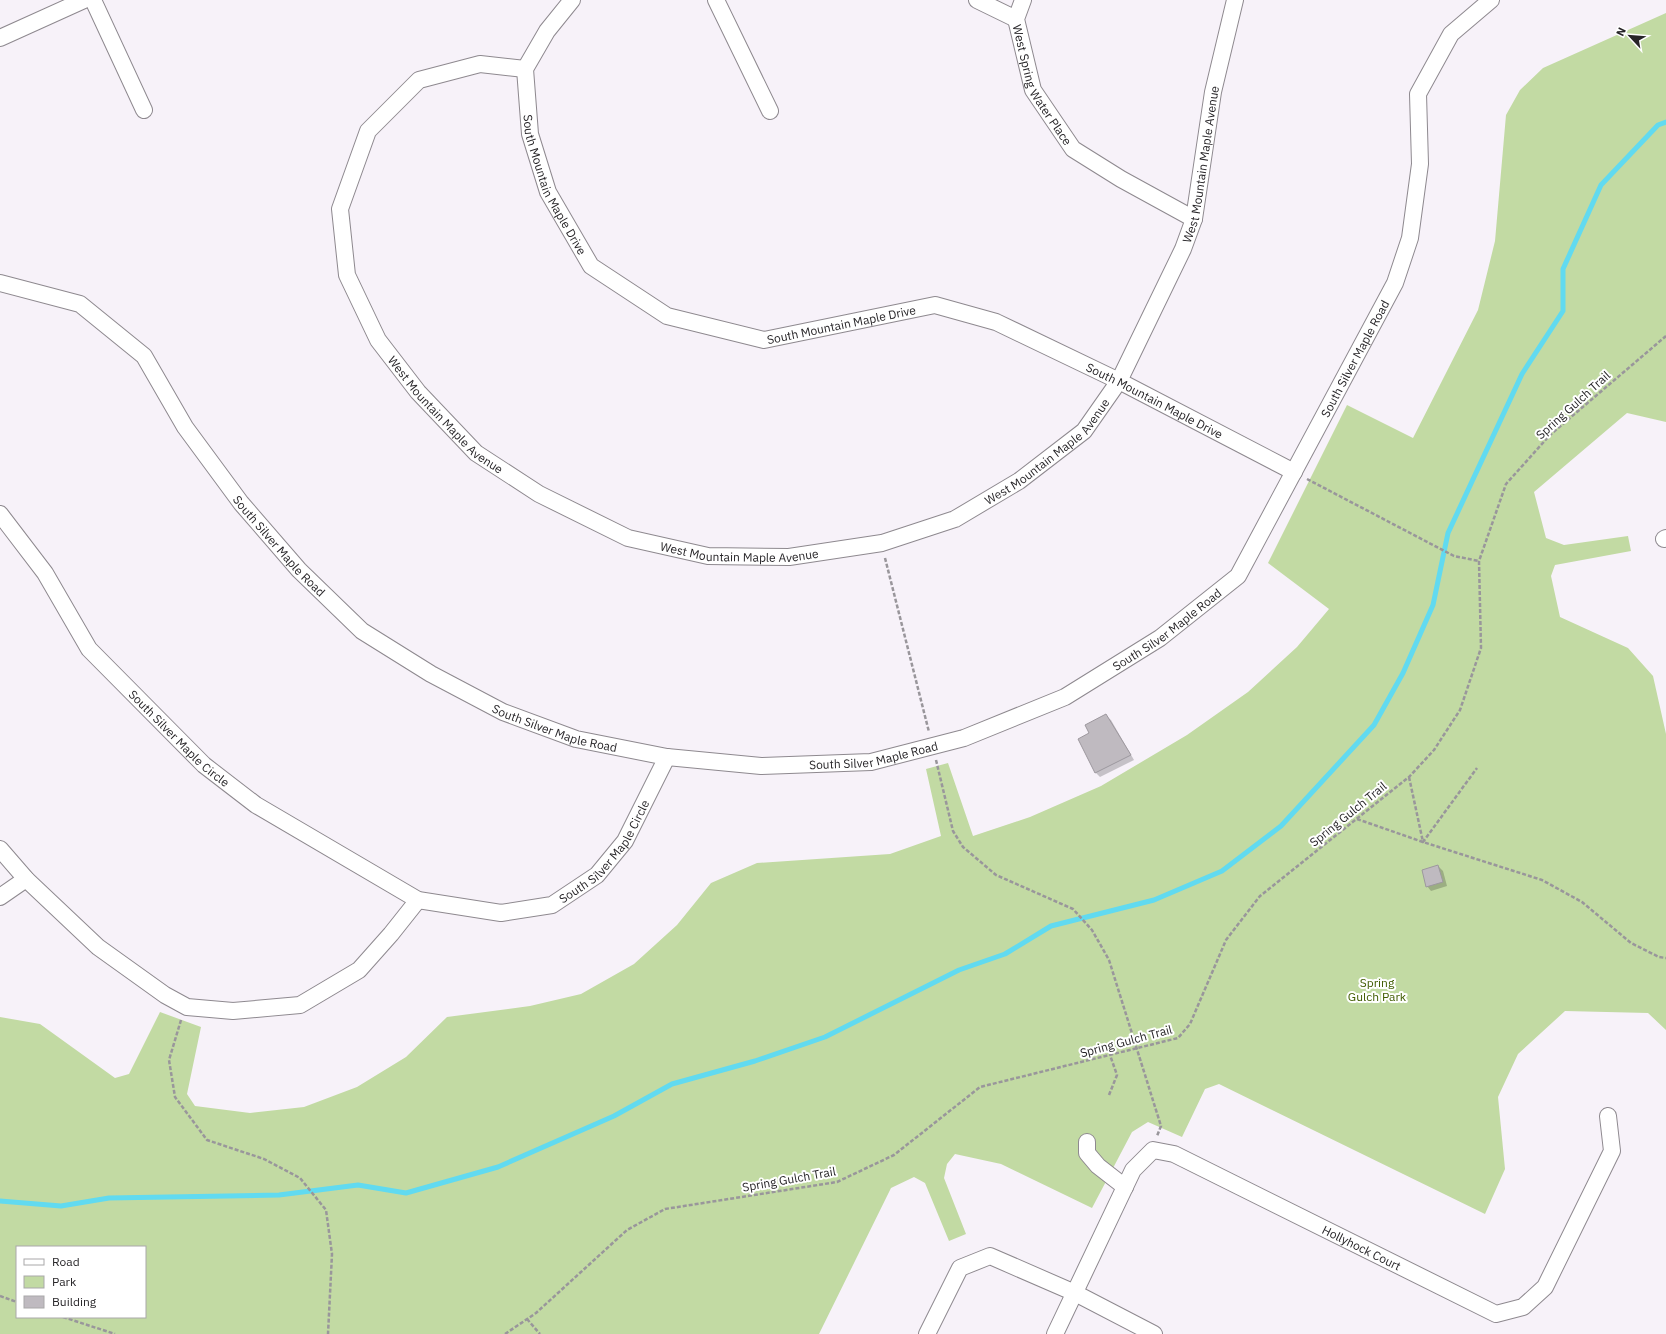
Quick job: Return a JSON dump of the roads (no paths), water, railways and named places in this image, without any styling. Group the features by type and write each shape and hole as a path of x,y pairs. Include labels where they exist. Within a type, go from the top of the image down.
{"street":[{"path":"0,38 84,0"},
{"path":"93,0 144,110"},
{"path":"525,69 547,31 572,0"},
{"path":"716,0 770,111"},
{"path":"977,0 1016,20"},
{"name":"West Spring Water Place","path":"1023,0 1016,20 1033,90 1073,149 1121,179 1194,219"},
{"name":"West Mountain Maple Avenue","path":"525,69 480,64 419,80 368,131 340,209 347,275 378,340 418,392 476,453 538,494 628,538 708,556 789,557 882,543 955,519 1020,482 1084,430 1119,381 1183,249 1194,219 1213,92 1235,0"},
{"name":"South Silver Maple Road","path":"0,283 80,304 144,356 185,427 241,503 298,570 362,631 431,674 502,712 576,739 667,757 761,766 871,762 964,738 1065,697 1160,638 1238,576 1395,283 1410,238 1420,164 1418,94 1450,34 1491,0"},
{"name":"South Mountain Maple Drive","path":"525,69 530,134 548,192 591,266 667,316 764,340 935,305 996,322 1119,381 1294,472"},
{"name":"South Silver Maple Circle","path":"0,514 45,573 89,649 204,765 256,805 418,900 501,913 552,905 597,876 626,841 667,757"},
{"path":"0,849 26,879 98,947 165,995 187,1007 233,1011 300,1004 359,970 391,934 418,900"},
{"path":"0,897 26,879"},
{"name":"Hollyhock Court","path":"1125,1187 1133,1170 1153,1150 1174,1154 1496,1314 1523,1307 1545,1287 1612,1151 1608,1116"},
{"path":"1055,1334 1125,1187 1098,1166 1087,1153 1087,1142"},
{"path":"926,1334 960,1268 990,1256 1075,1293 1154,1334"}],"waterway":[{"path":"0,1201 61,1206 109,1198 279,1195 358,1185 406,1193 498,1167 614,1116 672,1084 755,1061 825,1037 959,970 1005,954 1051,926 1154,900 1222,871 1281,826 1374,725 1403,673 1433,605 1448,533 1522,374 1563,311 1563,269 1601,185 1658,125 1666,122"}],"park label":[{"name":"Spring Gulch Park","path":"1377,989"}]}
